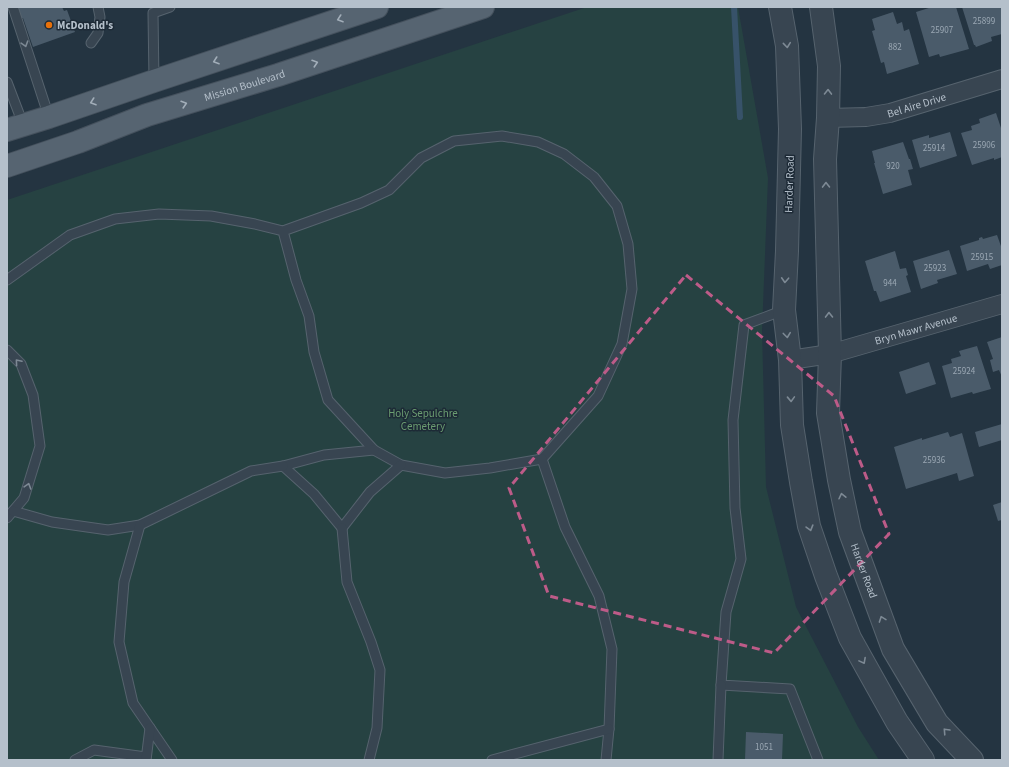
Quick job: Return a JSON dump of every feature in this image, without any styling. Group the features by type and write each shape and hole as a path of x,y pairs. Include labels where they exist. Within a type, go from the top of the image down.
{"main road":[{"path":"15,127 49,117 377,7"},
{"name":"Mission Boulevard","path":"7,166 78,142 147,115 278,75 483,7"},
{"path":"38,155 73,124 144,100 152,92 154,81"}],"street":[{"name":"Harder Road","path":"780,7 787,46 790,129 784,310 790,360 792,425 809,526 826,576 850,638 897,722 923,760"},
{"name":"Harder Road","path":"821,7 829,66 826,159 830,354 828,413 839,480 850,532 893,649 937,723 972,760"},
{"name":"Bel Aire Drive","path":"828,118 866,117 890,114 1002,79"},
{"name":"Bryn Mawr Avenue","path":"830,354 1002,304"},
{"path":"790,360 830,354"}],"lane":[{"path":"13,7 49,117"},
{"path":"90,43 98,33 100,17 98,7"},
{"path":"154,81 152,10 170,7"},
{"path":"7,82 15,127"},
{"path":"7,280 70,235 115,219 159,214 211,216 255,224 283,232 361,203 389,190 421,158 454,141 502,136 538,142 564,154 594,177 617,206 628,244 632,289 622,344 598,396 542,459 490,468 446,473 401,465 374,450 328,400 314,352 309,316 296,280 283,232"},
{"path":"718,760 726,612 741,559 735,508 734,420 744,325 784,310"},
{"path":"7,350 21,364 33,394 40,446 24,498 10,515"},
{"path":"10,515 108,530 140,525 251,471 283,466 324,455 374,450"},
{"path":"542,459 565,527 599,596 612,649 609,729 606,760"},
{"path":"342,528 370,492 401,465"},
{"path":"283,466 314,494 342,528 347,582 371,642 380,670 377,728 369,760"},
{"path":"140,525 124,582 119,642 133,703 172,760"},
{"path":"721,685 790,689 818,760"},
{"path":"75,760 94,750 146,759 150,728"},
{"path":"492,760 609,729"}],"highlighted area":[{"path":"686,275 834,396 889,534 774,653 549,596 509,488"}],"green space":[{"name":"Holy Sepulchre Cemetery","path":"587,7 738,7 768,178 762,331 766,487 796,607 858,727 879,760 7,760 7,200"}],"building":[{"name":"McDonald's","path":"18,7 62,7 64,11 67,10 75,32 33,47 23,18 20,19 17,10 19,9"},
{"path":"932,7 956,7 969,49 940,57 939,54 929,57 916,12"},
{"path":"962,7 1002,7 1002,34 991,37 992,41 976,47 974,45"},
{"path":"893,12 897,24 902,22 904,31 909,29 919,64 887,74 884,62 881,63 872,31 875,30 872,19"},
{"path":"996,113 1002,131 1002,157 972,165 961,133 972,130 971,126 980,123 979,119"},
{"path":"950,132 957,156 920,168 912,140 929,135 929,138"},
{"path":"903,142 913,169 908,170 912,185 883,194 872,151"},
{"path":"997,235 1002,249 1002,265 990,269 988,264 967,271 960,246 979,240 979,238 982,237 983,239"},
{"path":"949,250 957,274 937,280 938,283 921,289 913,261"},
{"path":"895,251 900,269 906,268 908,275 906,276 911,292 880,302 876,291 874,291 865,261"},
{"path":"1002,337 1002,377 999,370 993,372 990,360 993,359 987,342"},
{"path":"977,346 991,389 973,394 972,392 951,398 942,366 952,363 951,359 961,356 959,351"},
{"path":"929,362 936,384 906,394 899,372"},
{"path":"1002,424 1002,440 979,447 975,432"},
{"path":"948,432 950,437 962,433 974,476 959,481 957,473 906,489 894,447"},
{"path":"1002,502 1002,520 998,521 993,505"},
{"path":"746,732 783,734 782,760 745,760"}],"waterway":[{"path":"734,7 740,117"}],"place":[{"name":"McDonald's","path":"49,25"}]}
